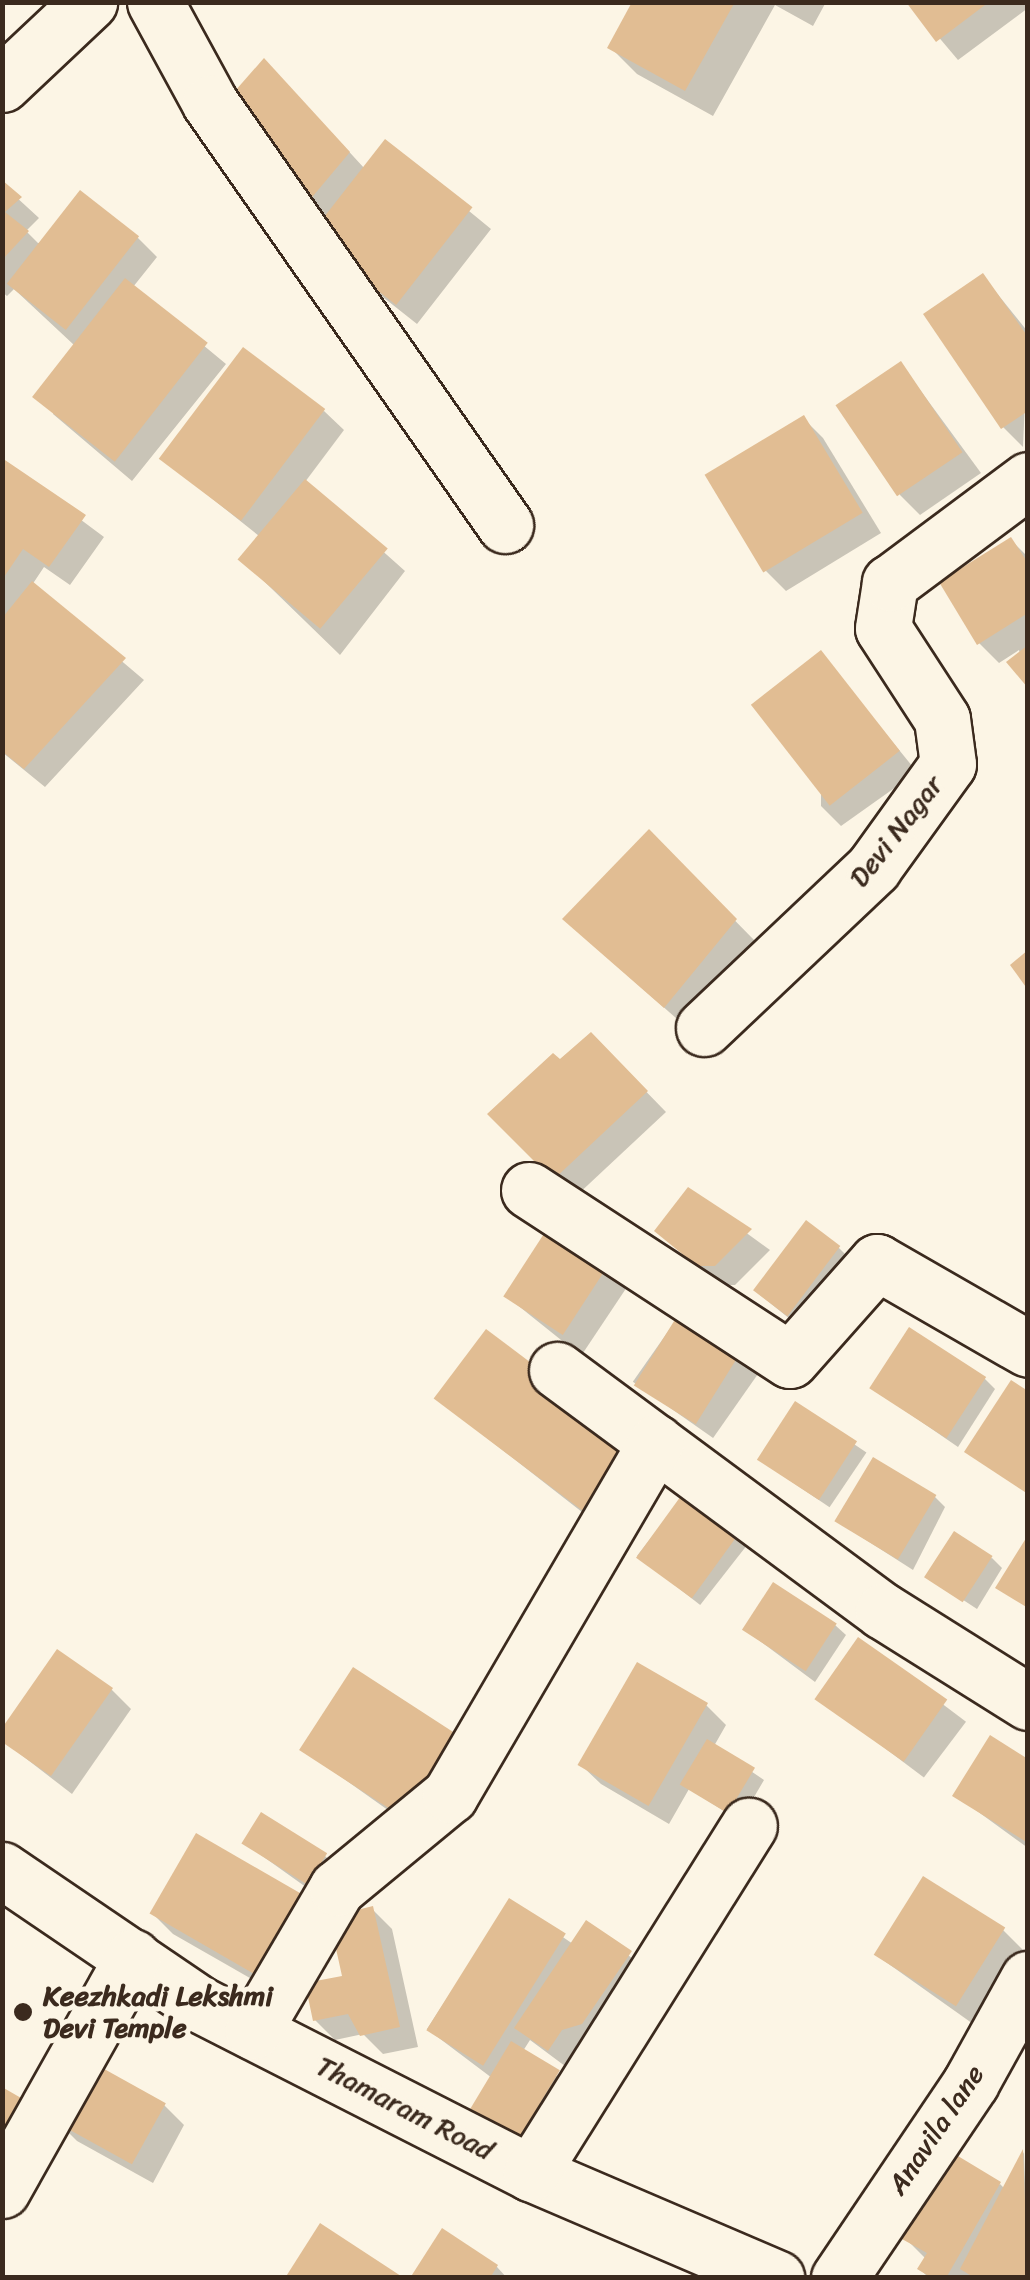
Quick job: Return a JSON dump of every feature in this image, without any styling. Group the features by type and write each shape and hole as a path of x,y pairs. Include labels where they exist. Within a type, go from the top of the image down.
{"street":[{"path":"2,84 89,2"},
{"path":"155,2 210,103 504,525"},
{"name":"Devi Nagar","path":"704,1028 874,868 948,764 942,720 883,628 890,583 1028,480"},
{"path":"529,1190 790,1360 878,1262 1028,1349"},
{"path":"556,1370 884,1612 1028,1702"},
{"path":"254,2031 337,1888 450,1794 656,1442"},
{"path":"531,2172 748,1826"},
{"name":"Thamaram Road","path":"2,1870 199,2004 531,2172 757,2274"},
{"path":"2,2190 132,1958"},
{"name":"Anavila lane","path":"839,2278 971,2082 1028,1980"}],"building":[{"path":"632,2 735,2 685,91 607,48"},
{"path":"906,2 989,2 936,42"},
{"path":"264,58 350,152 308,202 235,91"},
{"path":"385,139 472,207 396,305 309,237"},
{"path":"2,180 22,197 5,212 29,231 2,260"},
{"path":"80,190 139,236 66,330 7,284"},
{"path":"983,273 1028,337 1028,411 1001,429 923,314"},
{"path":"125,278 208,343 115,462 32,397"},
{"path":"243,347 325,409 241,521 159,459"},
{"path":"901,361 963,452 897,496 836,405"},
{"path":"804,415 863,513 763,572 705,475"},
{"path":"2,458 86,515 49,567 23,549 2,580"},
{"path":"305,479 388,548 320,629 238,559"},
{"path":"1011,537 1028,563 1028,613 977,645 939,582"},
{"path":"32,581 126,658 24,769 3,752 3,617"},
{"path":"1028,645 1028,688 1006,662"},
{"path":"821,650 900,751 830,806 751,705"},
{"path":"649,829 737,919 664,1008 562,919"},
{"path":"1028,950 1028,990 1010,965"},
{"path":"591,1032 648,1091 553,1180 487,1114 553,1053 560,1059"},
{"path":"688,1187 752,1229 715,1266 697,1266 654,1231"},
{"path":"806,1220 840,1246 787,1316 753,1290"},
{"path":"549,1226 609,1265 563,1335 503,1296"},
{"path":"681,1310 743,1349 696,1424 634,1385"},
{"path":"909,1327 986,1377 946,1438 869,1388"},
{"path":"486,1329 636,1442 584,1512 434,1398"},
{"path":"1011,1380 1028,1391 1028,1494 964,1452"},
{"path":"795,1401 857,1441 819,1500 757,1460"},
{"path":"873,1457 936,1495 898,1559 834,1521"},
{"path":"686,1489 742,1530 692,1598 636,1558"},
{"path":"954,1531 993,1556 963,1602 924,1577"},
{"path":"1028,1535 1028,1608 995,1588"},
{"path":"773,1582 837,1623 806,1671 742,1630"},
{"path":"858,1637 947,1700 904,1762 814,1699"},
{"path":"57,1649 113,1688 51,1776 2,1742 2,1728"},
{"path":"637,1662 708,1703 649,1806 578,1765"},
{"path":"353,1667 457,1735 403,1818 299,1750"},
{"path":"990,1735 1028,1759 1028,1843 952,1796"},
{"path":"707,1739 755,1768 728,1813 680,1784"},
{"path":"261,1812 327,1853 308,1885 241,1843"},
{"path":"196,1833 304,1896 258,1976 150,1914"},
{"path":"923,1876 1005,1927 956,2006 874,1955"},
{"path":"509,1898 566,1934 483,2066 426,2030"},
{"path":"373,1906 400,2027 360,2036 348,2014 313,2021 305,1983 342,1976 329,1917"},
{"path":"586,1920 632,1951 582,2024 562,2030 548,2051 514,2028"},
{"path":"511,2041 560,2070 519,2138 470,2109"},
{"path":"88,2060 166,2103 132,2164 54,2121"},
{"path":"2,2087 35,2106 2,2140"},
{"path":"1023,2149 1028,2278 975,2278 960,2269"},
{"path":"953,2153 1001,2182 946,2278 932,2278 917,2269 927,2253 902,2239"},
{"path":"320,2223 404,2278 285,2278"},
{"path":"442,2228 498,2265 490,2278 410,2278"}],"place":[{"name":"Keezhkadi Lekshmi Devi Temple","path":"23,2012"}]}
